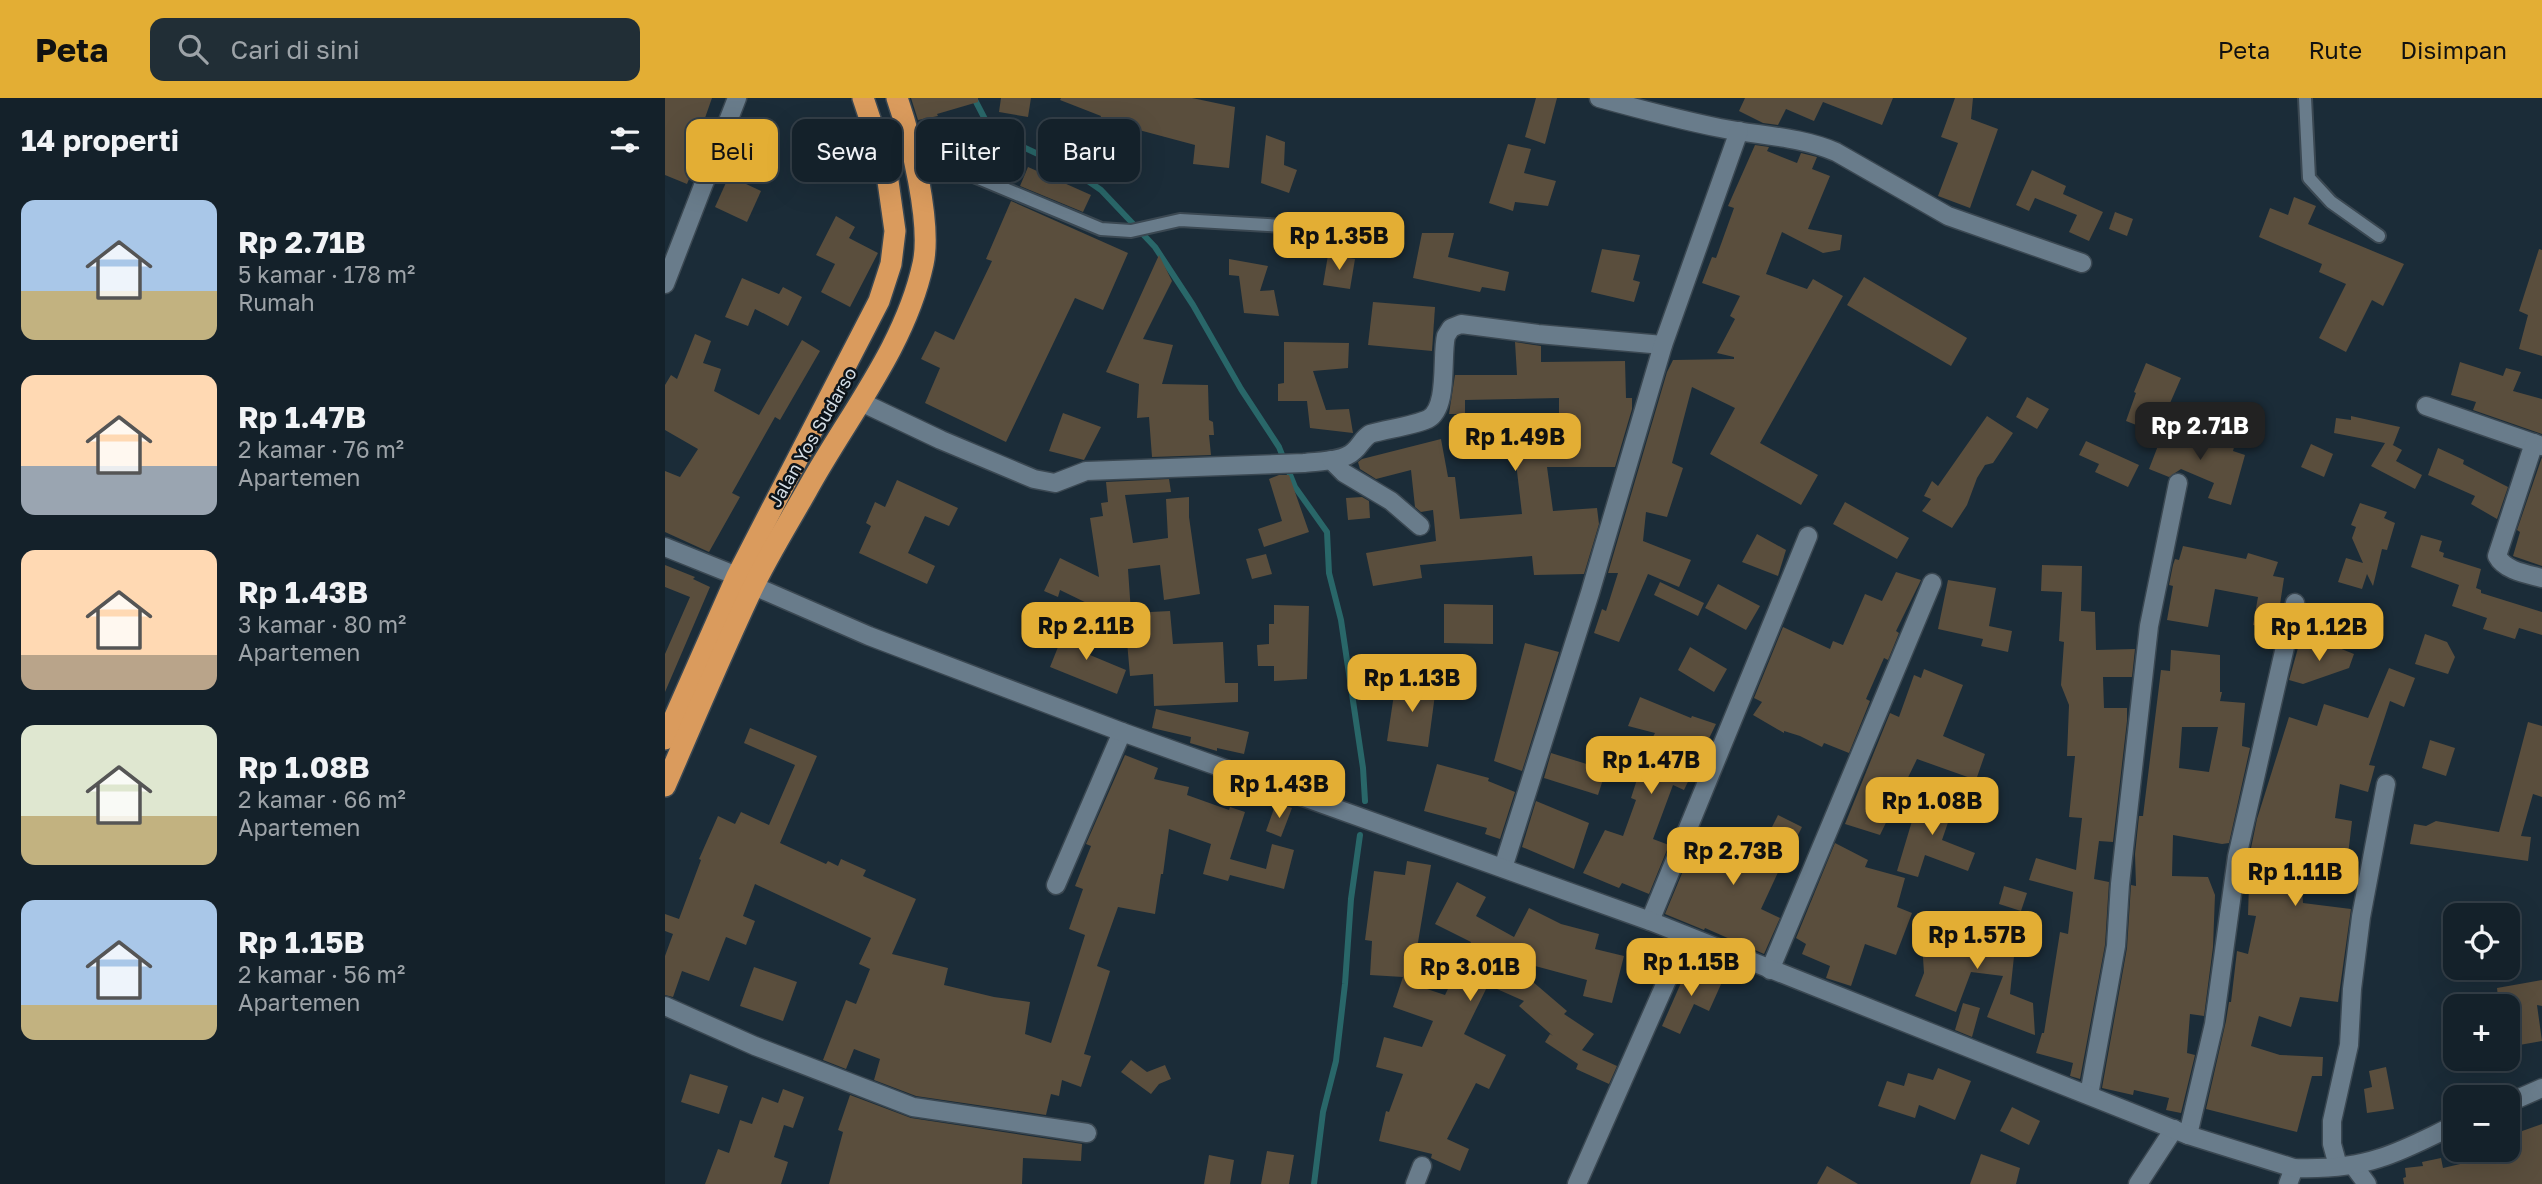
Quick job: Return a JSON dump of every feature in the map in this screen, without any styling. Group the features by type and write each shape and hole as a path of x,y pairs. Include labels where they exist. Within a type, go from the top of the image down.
{"highway":[{"name":"Jalan Yos Sudarso","path":"665,739 745,581 805,447 879,301 891,264 895,243 886,167 863,98"},
{"name":"Jalan Yos Sudarso","path":"665,786 745,581 861,402 897,336 923,265 925,233 914,157 897,98"},
{"path":"805,447 825,456"}],"street":[{"path":"665,284 737,98"},
{"path":"1599,98 1663,115 1819,145 1948,216 2082,263"},
{"path":"1503,868 1590,593 1663,345 1739,131"},
{"path":"861,402 1013,471 1055,483 1086,471 1304,463 1331,460 1352,453 1364,437 1370,434 1426,419 1435,413 1440,401 1446,336 1451,328 1461,324 1550,336 1663,345"},
{"path":"2426,406 2538,444 2497,556 2507,567 2542,578"},
{"path":"1331,460 1354,480 1391,501 1420,526"},
{"path":"2089,1095 2116,946 2120,884 2149,626 2178,483"},
{"path":"1650,921 1808,536"},
{"path":"665,547 869,636 1122,732 1650,921 2291,1176 2381,1158 2443,1130"},
{"path":"1770,970 1932,583"},
{"path":"2138,1184 2181,1132 2215,1014 2237,857 2295,603"},
{"path":"1056,885 1122,732"},
{"path":"2367,1184 2346,1165 2332,1144 2332,1121 2349,1045 2351,989 2386,784"},
{"path":"1577,1184 1686,937"},
{"path":"665,1006 779,1056 913,1107 1087,1133"},
{"path":"2520,1098 2542,1088"},
{"path":"1415,1184 1422,1166"}],"lane":[{"path":"2305,98 2309,178 2331,202 2379,236"},
{"path":"914,157 945,164 1101,229 1131,231 1181,220 1283,226"}],"building":[{"path":"665,98 712,98 705,119 686,119 687,184 665,175"},
{"path":"911,98 978,98 978,102 937,114 938,116 918,119"},
{"path":"1001,98 1031,98 1028,117 999,112"},
{"path":"1192,98 1235,107 1229,168 1193,164 1195,145 1140,130 1140,119 1100,119 1101,116 1060,100"},
{"path":"1536,98 1557,98 1545,144 1525,137"},
{"path":"1745,98 1893,98 1882,125 1823,102 1814,121 1786,109 1778,125 1763,123 1739,111"},
{"path":"1955,98 1973,98 1971,119 1998,129 1970,208 1938,196 1958,143 1941,137"},
{"path":"1266,135 1285,142 1284,165 1297,170 1289,193 1261,183"},
{"path":"1508,144 1531,149 1524,173 1556,181 1548,206 1515,202 1513,211 1489,203"},
{"path":"1755,145 1769,147 1767,151 1797,163 1801,153 1817,157 1812,169 1830,176 1808,229 1842,235 1840,250 1823,253 1782,232 1766,274 1807,289 1813,279 1843,296 1760,443 1818,475 1801,505 1710,454 1735,408 1692,387 1672,463 1683,468 1667,517 1646,512 1643,541 1691,560 1679,587 1648,574 1619,642 1594,633 1602,609 1606,611 1618,573 1608,573 1667,372 1673,360 1734,359 1717,353 1735,319 1730,316 1740,296 1702,283 1712,257 1716,258 1734,208 1728,206"},
{"path":"1028,167 1038,171 1038,182 1062,182 1091,195 1083,212 1020,186 1024,182"},
{"path":"2032,170 2066,186 2063,194 2103,212 2089,241 2069,232 2077,215 2035,198 2029,211 2016,205"},
{"path":"726,182 742,182 761,191 747,222 715,207"},
{"path":"2294,197 2316,206 2308,224 2404,264 2383,306 2372,300 2346,352 2319,338 2346,284 2319,272 2322,264 2259,237 2270,208 2288,215"},
{"path":"1011,201 1128,253 1103,310 1075,298 1006,442 925,403 940,368 921,359 935,331 954,340 992,261 986,259"},
{"path":"2115,212 2133,219 2127,236 2109,229"},
{"path":"836,216 855,227 849,238 878,253 850,307 821,292 835,264 816,255"},
{"path":"1422,233 1454,233 1448,257 1509,272 1505,291 1482,287 1480,292 1413,278"},
{"path":"1602,249 1640,255 1633,280 1640,282 1634,302 1591,292"},
{"path":"2539,249 2542,250 2542,356 2519,349 2528,315 2519,311"},
{"path":"1159,255 1172,281 1143,339 1173,345 1162,384 1208,385 1209,420 1213,422 1214,435 1209,435 1211,455 1152,457 1149,417 1137,418 1139,384 1106,372"},
{"path":"1328,255 1355,259 1350,289 1323,285"},
{"path":"1229,259 1268,266 1260,291 1274,290 1279,316 1244,313 1239,276 1229,275"},
{"path":"1864,277 1967,338 1951,366 1847,305"},
{"path":"742,278 779,294 783,287 802,297 788,326 755,309 748,326 725,317"},
{"path":"1373,302 1435,307 1432,351 1368,345"},
{"path":"695,334 711,341 703,363 721,369 714,391 759,415 802,340 820,351 780,420 775,417 732,493 740,497 709,552 665,532 665,471 680,477 698,449 665,430 665,385 671,375 677,379"},
{"path":"1284,342 1349,343 1348,368 1313,371 1326,410 1349,409 1353,433 1310,428 1307,401 1278,401 1278,384 1284,383"},
{"path":"1515,342 1541,346 1541,362 1625,361 1626,398 1632,398 1632,409 1615,467 1547,467 1553,511 1597,508 1599,524 1584,574 1534,575 1532,556 1420,565 1422,578 1373,586 1366,553 1436,541 1433,510 1421,512 1415,507 1411,470 1376,479 1360,469 1358,462 1362,459 1441,439 1448,477 1455,477 1460,519 1522,514 1515,454 1559,448 1559,398 1465,400 1465,414 1449,414 1455,375 1517,375"},
{"path":"2460,362 2503,376 2506,368 2521,372 2513,391 2542,399 2542,434 2473,410 2476,402 2451,395"},
{"path":"2146,363 2181,378 2157,433 2126,421"},
{"path":"2027,397 2049,409 2037,429 2016,417"},
{"path":"1063,413 1101,427 1084,460 1049,451"},
{"path":"1987,416 2013,433 1993,463 1985,465 1967,505 1952,528 1922,511 1931,499 1924,496 1932,481 1938,486"},
{"path":"2351,416 2400,427 2393,445 2391,444 2402,450 2396,461 2422,475 2415,489 2371,466 2385,443 2334,433 2336,418 2351,420"},
{"path":"2166,425 2191,432 2194,439 2214,448 2218,439 2235,444 2233,451 2245,455 2231,505 2208,498 2214,483 2181,469 2169,477 2149,469"},
{"path":"2086,441 2139,465 2128,487 2095,472 2099,464 2079,455"},
{"path":"2311,444 2333,454 2324,477 2301,467"},
{"path":"2438,448 2464,460 2463,464 2508,487 2497,519 2471,504 2475,496 2428,475"},
{"path":"2542,457 2542,566 2513,556 2520,532 2517,530"},
{"path":"1289,475 1309,532 1264,547 1258,529 1282,521 1269,479"},
{"path":"1169,479 1171,492 1125,495 1133,543 1168,538 1166,499 1189,497 1189,517 1200,594 1164,600 1160,565 1128,569 1131,613 1170,611 1173,644 1223,642 1225,683 1238,683 1238,702 1154,706 1153,674 1130,676 1126,630 1097,633 1095,607 1060,590 1058,597 1044,591 1060,558 1099,577 1090,518 1103,516 1101,503 1108,502 1106,482"},
{"path":"897,480 958,508 949,526 925,516 908,553 935,566 927,584 859,553 871,526 866,523 875,502 885,507"},
{"path":"1362,497 1369,501 1370,518 1348,520 1346,498"},
{"path":"1845,502 1909,538 1897,559 1833,524"},
{"path":"2360,503 2387,512 2384,518 2395,523 2387,550 2382,549 2373,586 2367,574 2362,589 2338,582 2346,558 2363,563 2352,538 2356,527 2351,525"},
{"path":"1757,534 1786,550 1778,576 1742,562"},
{"path":"2421,535 2442,541 2439,551 2444,553 2443,557 2481,569 2476,588 2481,590 2481,593 2542,612 2542,635 2519,628 2515,639 2483,629 2487,618 2452,606 2459,585 2411,567"},
{"path":"2183,546 2246,559 2248,553 2278,562 2273,576 2284,578 2277,630 2253,625 2258,597 2215,589 2208,627 2167,620 2173,586 2169,585 2173,565 2175,559 2179,560"},
{"path":"1266,554 1272,574 1252,579 1246,559"},
{"path":"665,565 695,577 693,579 710,587 665,692 665,654 690,597 665,587"},
{"path":"2042,565 2082,566 2081,611 2095,612 2096,650 2135,649 2132,677 2103,677 2104,708 2127,708 2127,721 2113,842 2099,841 2094,879 2109,882 2105,945 2080,1079 2070,1076 2073,1063 2036,1053 2044,1033 2060,932 2068,934 2073,892 2029,880 2036,858 2076,870 2082,818 2069,817 2075,756 2067,756 2069,705 2061,685 2064,642 2059,641 2062,592 2041,591"},
{"path":"1896,572 1921,580 1896,631 1899,633 1888,660 1884,658 1866,699 1870,701 1849,753 1824,743 1822,747 1800,736 1784,733 1753,715 1762,702 1754,698 1783,627 1830,649 1833,641 1843,645 1865,594 1882,601"},
{"path":"1948,580 1996,588 1989,626 2012,631 2008,652 1981,646 1983,639 1938,629"},
{"path":"1660,582 1704,603 1698,616 1654,595"},
{"path":"1718,584 1760,606 1746,630 1705,608"},
{"path":"1444,604 1493,605 1493,644 1444,643"},
{"path":"1274,605 1309,606 1307,679 1274,681 1274,666 1258,666 1257,645 1269,644 1269,624 1274,624"},
{"path":"1066,627 1096,639 1090,655 1126,670 1117,694 1050,667"},
{"path":"2425,634 2447,642 2455,657 2448,674 2415,664"},
{"path":"2300,641 2327,650 2329,644 2354,654 2349,668 2303,684 2289,680"},
{"path":"1525,643 1559,652 1522,771 1494,761"},
{"path":"1690,647 1727,669 1714,692 1678,670"},
{"path":"2171,650 2220,655 2220,701 2245,703 2242,746 2250,748 2229,843 2173,835 2172,876 2208,877 2215,895 2213,947 2204,1016 2190,1014 2187,1053 2195,1055 2181,1113 2166,1110 2169,1098 2134,1090 2133,1095 2102,1088 2127,948 2131,885 2136,886 2135,854 2139,816 2143,816 2161,670 2170,671","holes":["2182,727 2218,727 2209,772 2179,768"]},
{"path":"2389,668 2415,678 2404,707 2390,701 2369,765 2375,766 2368,792 2340,784 2335,818 2352,821 2348,855 2306,848 2301,878 2303,903 2351,909 2338,1002 2300,997 2291,1027 2259,1016 2251,1046 2280,1055 2323,1057 2322,1076 2312,1076 2297,1132 2206,1109 2231,1002 2237,951 2248,954 2256,916 2248,915 2250,853 2257,819 2289,717 2317,726 2324,704 2368,718"},
{"path":"1924,669 1963,685 1943,736 1985,754 1976,780 1917,759 1880,835 1845,824 1890,713 1899,717 1914,675 1921,678"},
{"path":"1396,681 1436,687 1428,747 1387,741"},
{"path":"1640,697 1691,718 1692,716 1716,724 1684,790 1673,785 1653,839 1669,845 1649,894 1622,883 1619,888 1583,873 1605,830 1623,836 1636,800 1631,798 1641,767 1638,766 1655,733 1628,726"},
{"path":"1156,709 1249,732 1244,754 1217,748 1217,751 1190,743 1191,737 1152,728"},
{"path":"2528,722 2542,726 2542,797 2533,794 2521,836 2531,837 2528,861 2410,844 2414,824 2426,826 2436,821 2499,832"},
{"path":"750,728 817,756 780,843 826,864 828,861 838,866 841,859 866,870 863,876 916,899 892,954 948,968 944,985 1030,1002 1025,1034 1051,1043 1085,935 1069,929 1083,889 1075,886 1091,846 1086,844 1125,755 1158,768 1154,779 1189,787 1187,795 1229,810 1230,807 1245,812 1230,859 1266,869 1272,844 1294,850 1284,889 1230,875 1228,881 1203,874 1211,844 1169,829 1155,914 1118,907 1097,966 1110,971 1084,1054 1091,1056 1081,1087 1062,1080 1059,1096 1051,1094 1046,1115 916,1096 874,1080 880,1059 854,1049 846,1069 823,1060 846,1000 856,1004 870,969 859,964 871,938 755,884 743,916 755,921 746,945 726,937 709,981 682,971 673,997 665,995 665,956 673,934 665,931 665,914 679,919 701,860 699,859 718,816 735,824 741,812 769,825 795,765 744,743"},
{"path":"2430,740 2455,748 2446,776 2422,768"},
{"path":"1551,753 1606,770 1598,795 1544,778"},
{"path":"1437,764 1489,778 1488,781 1515,792 1500,839 1485,834 1487,828 1424,811"},
{"path":"1921,791 1955,802 1942,840 1975,853 1968,871 1925,855 1918,877 1897,871"},
{"path":"1536,801 1589,823 1574,869 1522,847"},
{"path":"1276,803 1292,808 1281,837 1266,831"},
{"path":"1778,815 1802,827 1794,843 1792,842 1761,909 1780,918 1764,954 1665,914 1698,835 1725,849 1728,843 1757,857"},
{"path":"1835,843 1868,860 1865,867 1905,878 1897,907 1912,913 1896,955 1865,944 1851,986 1826,978 1830,966 1802,954 1806,944 1796,938"},
{"path":"1407,861 1431,865 1414,966 1423,948 1421,987 1445,995 1471,942 1435,924 1457,882 1486,897 1476,916 1514,937 1529,908 1561,924 1599,934 1595,949 1624,956 1612,1003 1583,996 1587,980 1505,958 1567,1011 1564,1014 1594,1034 1582,1050 1617,1066 1609,1084 1576,1069 1578,1064 1545,1042 1550,1034 1553,1036 1519,1006 1524,1001 1488,985 1464,1034 1506,1055 1489,1089 1476,1083 1447,1139 1469,1149 1460,1171 1431,1158 1432,1154 1379,1141 1386,1111 1389,1112 1403,1074 1376,1067 1384,1037 1422,1047 1433,1021 1393,1007 1403,977 1370,975 1372,941 1365,940 1374,871 1405,875"},
{"path":"2004,886 2027,893 2021,911 1999,904"},
{"path":"2031,927 2031,946 2015,947 2010,994 2033,1003 2035,1035 1987,1017 2003,976 1971,972 1956,1012 1915,996 1924,973 1922,942 1953,940 1953,930"},
{"path":"754,967 797,982 783,1021 740,1006"},
{"path":"1688,967 1722,982 1709,1011 1694,1004 1680,1034 1662,1026"},
{"path":"2542,980 2542,1006 2537,1005 2542,1041 2520,1045 2520,994 2498,994 2497,988"},
{"path":"1963,1003 1980,1008 1972,1037 1955,1030"},
{"path":"1131,1060 1147,1072 1165,1065 1171,1079 1159,1084 1151,1094 1121,1072"},
{"path":"2386,1067 2394,1109 2367,1113 2364,1089 2372,1087 2369,1071"},
{"path":"1938,1068 1971,1081 1955,1120 1919,1105 1915,1118 1878,1106 1887,1081 1904,1086 1908,1073 1933,1080"},
{"path":"690,1074 728,1086 719,1114 681,1102"},
{"path":"783,1089 804,1097 793,1128 784,1125 774,1157 788,1162 781,1184 705,1184 718,1149 729,1153 740,1120 752,1124 762,1097 778,1103"},
{"path":"850,1095 911,1118 1082,1144 1081,1161 1023,1158 1022,1184 829,1184 843,1132 838,1130"},
{"path":"2012,1107 2040,1121 2029,1145 2000,1131"},
{"path":"2542,1124 2542,1184 2404,1184 2405,1168 2423,1166 2422,1162 2441,1158 2443,1168 2469,1162 2520,1162 2520,1132"},
{"path":"1267,1151 1294,1155 1289,1184 1261,1184"},
{"path":"1981,1154 2020,1168 2016,1184 1970,1184"},
{"path":"1209,1155 1234,1160 1230,1184 1204,1184"},
{"path":"1827,1166 1858,1184 1817,1184"}],"waterway":[{"path":"974,98 987,123 1023,147 1072,170 1101,190 1155,247 1279,447 1295,487 1327,532 1329,573 1341,620 1363,768 1365,801"},
{"path":"1314,1184 1323,1112 1336,1061 1351,899 1360,835"}]}
